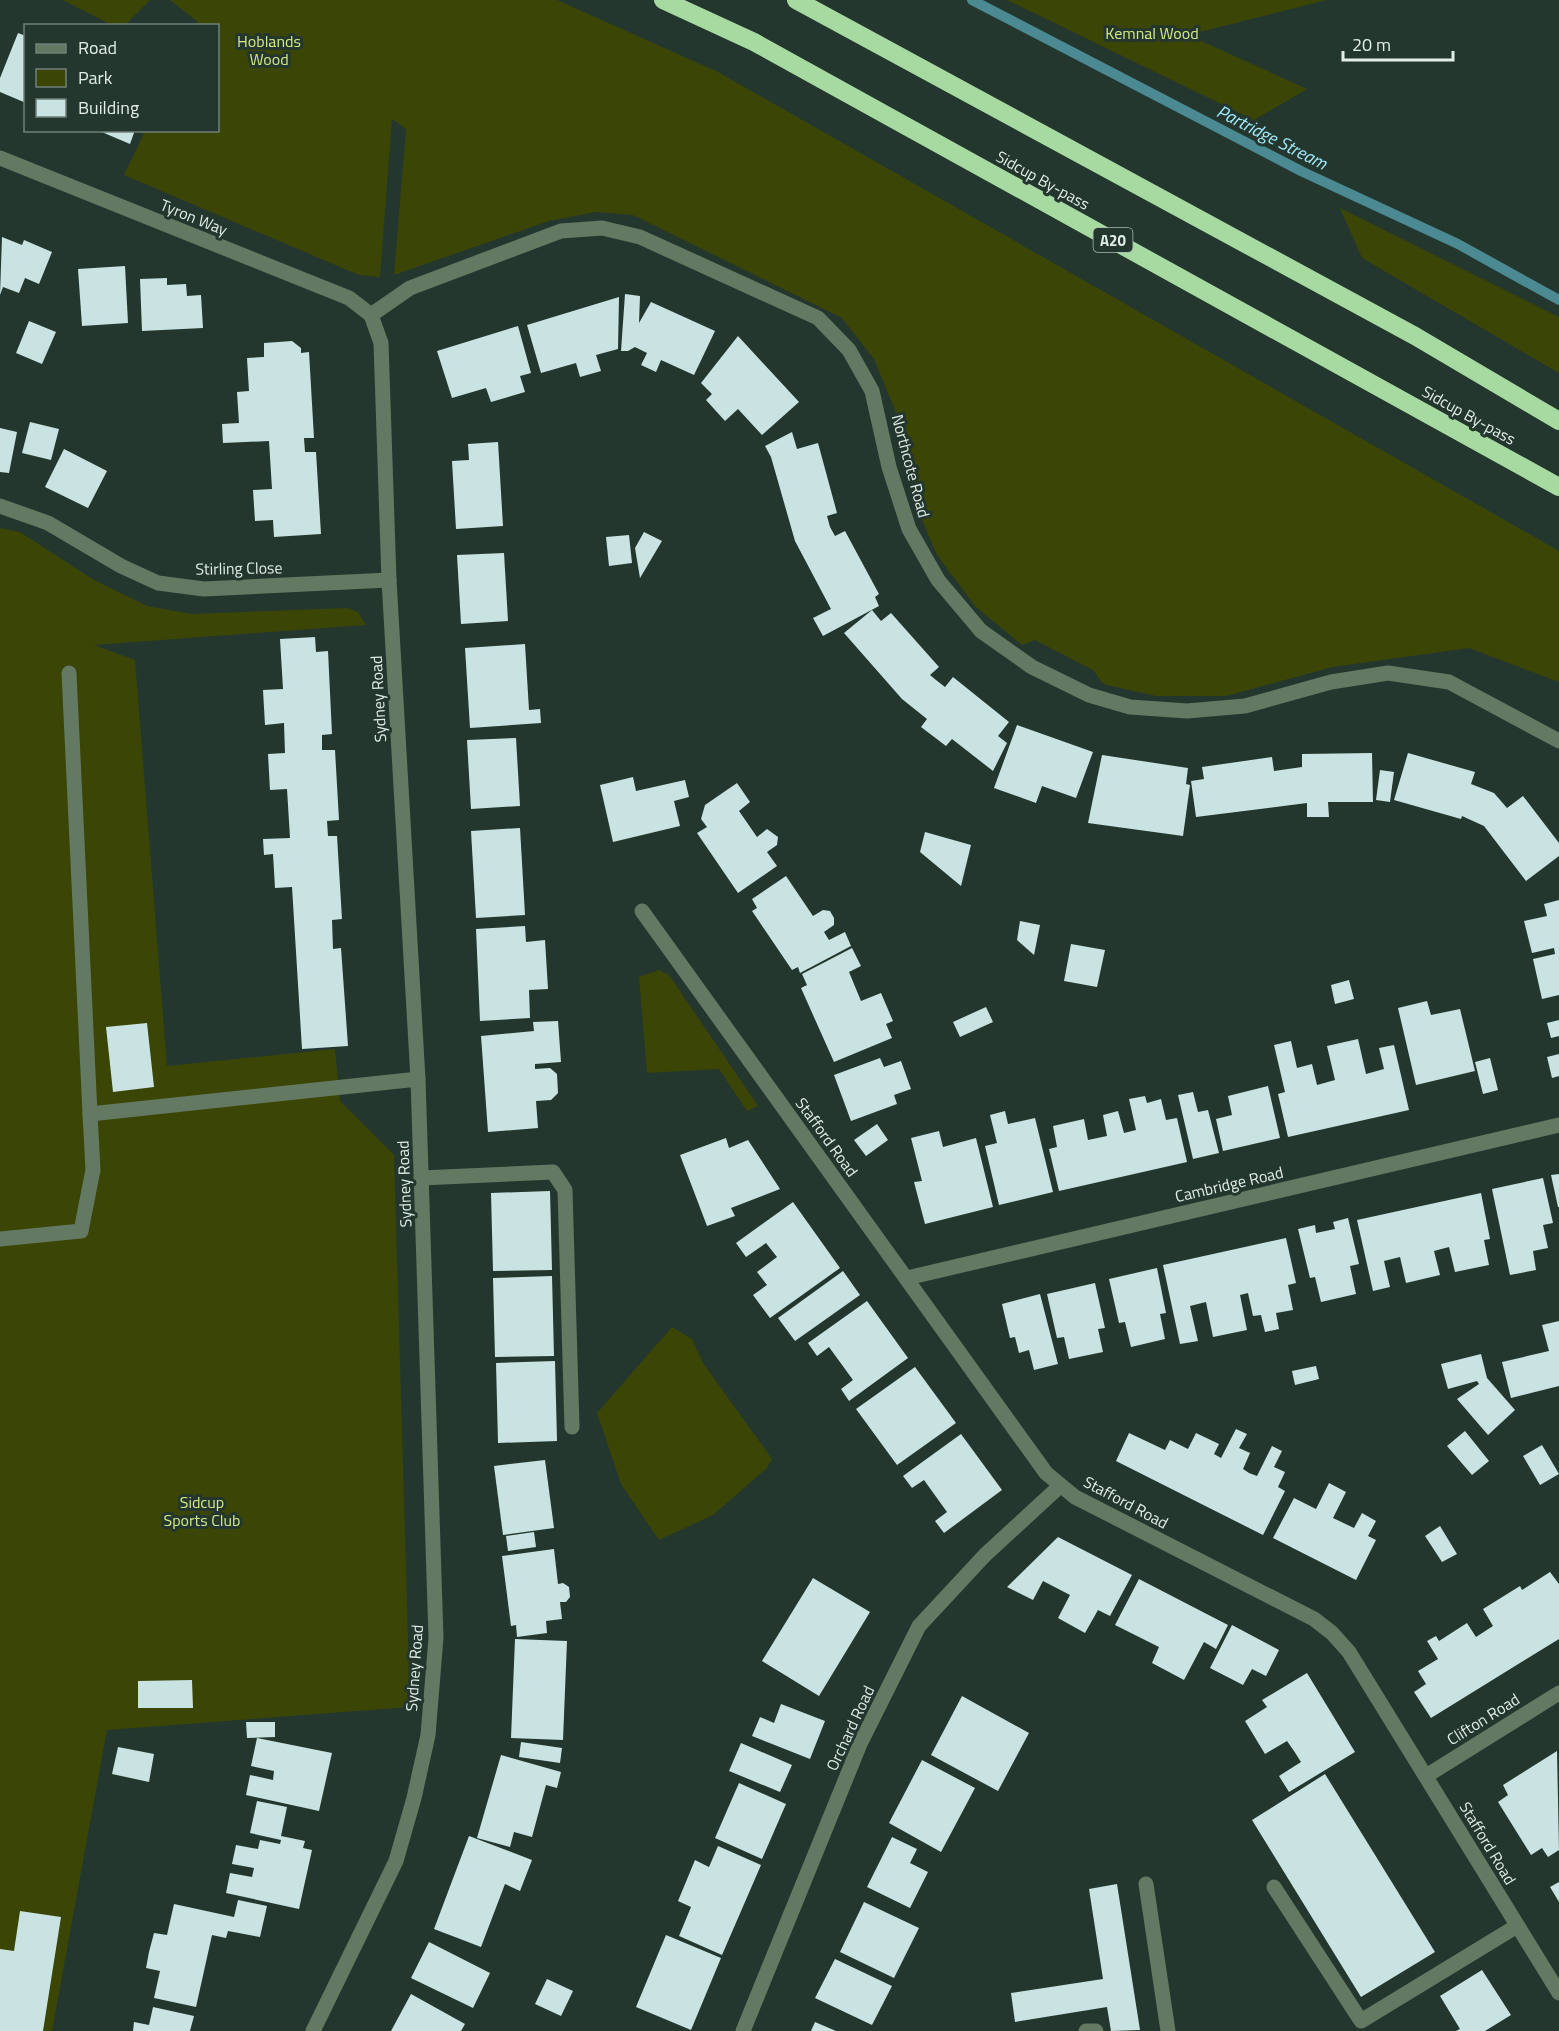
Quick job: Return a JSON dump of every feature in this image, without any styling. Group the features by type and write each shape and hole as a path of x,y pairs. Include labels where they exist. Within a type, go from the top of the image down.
{"highway":[{"name":"Sidcup By-pass","path":"663,0 754,42 1559,487"},
{"path":"796,0 1415,336 1559,421"}],"street":[{"name":"Tyron Way","path":"0,158 349,298 371,315"},
{"name":"Northcote Road","path":"371,315 410,288 561,231 602,228 640,237 818,318 849,350 872,391 889,467 909,529 938,580 981,631 1032,667 1089,695 1119,704 1187,711 1245,706 1331,682 1388,673 1449,682 1559,741"},
{"name":"Sydney Road","path":"313,2031 396,1861 414,1798 428,1735 436,1638 418,1079 389,580 381,343 371,315"},
{"name":"Stirling Close","path":"0,506 48,523 121,566 158,584 204,589 389,580"},
{"path":"0,1239 81,1231 93,1170 69,673"},
{"name":"Stafford Road","path":"642,911 1046,1473 1075,1497 1314,1619 1332,1633 1349,1652 1559,1993"},
{"path":"90,1114 418,1079"},
{"name":"Cambridge Road","path":"907,1278 1559,1125"},
{"path":"422,1178 553,1172 565,1190 572,1427"},
{"name":"Orchard Road","path":"743,2031 860,1744 919,1626 985,1555 1060,1486"},
{"name":"Clifton Road","path":"1426,1776 1559,1693"},
{"path":"1146,1884 1168,2031"},
{"path":"1274,1887 1361,2021 1517,1926"},
{"path":"1086,2031 1096,2031"}],"green space":[{"path":"63,0 150,0 126,24 110,24"},
{"name":"Hoblands Wood","path":"170,0 557,0 718,72 1559,551 1559,682 1469,648 1333,667 1226,696 1156,696 1103,684 1093,670 1035,640 1022,645 975,606 937,555 910,492 895,410 874,359 842,318 633,215 596,212 549,221 394,275 406,129 392,119 380,277 359,275 124,175 145,132 219,132 219,24 196,24 198,22"},
{"name":"Kemnal Wood","path":"1007,0 1326,0 1188,35 1307,89 1254,120"},
{"path":"1340,208 1559,317 1559,373 1362,258"},
{"name":"Sidcup Sports Club","path":"0,528 20,532 94,580 147,606 192,614 348,608 358,612 366,625 94,645 135,660 167,1066 335,1049 340,1101 394,1155 410,1707 107,1730 52,2031 0,2031"},
{"path":"659,970 669,975 758,1106 747,1111 719,1069 647,1073 639,977"},
{"path":"672,1327 692,1339 703,1363 772,1459 767,1468 713,1515 659,1540 621,1484 597,1413"}],"building":[{"path":"18,33 24,35 24,102 0,92 0,78"},
{"path":"102,132 134,132 130,144"},
{"path":"2,237 22,245 24,240 52,252 39,284 25,278 19,293 3,287 0,295"},
{"path":"125,266 128,323 82,326 78,269"},
{"path":"167,278 167,285 186,284 187,296 201,295 203,328 142,331 140,279"},
{"path":"625,294 640,296 639,323 651,302 715,331 694,375 661,360 656,372 641,365 647,353 635,347 628,351 621,351"},
{"path":"619,297 618,349 596,355 601,371 580,377 576,363 541,373 527,325"},
{"path":"29,321 56,332 42,364 16,353"},
{"path":"518,326 531,373 520,376 525,392 491,402 486,388 452,398 437,351"},
{"path":"738,336 799,402 762,435 738,409 725,421 706,400 712,394 701,383"},
{"path":"292,341 301,348 301,353 309,352 314,438 304,438 305,452 316,452 321,534 274,537 273,520 255,521 253,490 272,489 269,441 223,443 222,424 239,423 237,392 249,391 247,358 264,357 264,343"},
{"path":"30,422 59,429 51,460 22,453"},
{"path":"0,428 17,432 9,473 0,472"},
{"path":"792,432 797,449 818,443 837,513 827,516 830,527 835,536 845,531 879,594 875,597 879,606 823,636 813,618 831,609 795,541 771,457 765,446"},
{"path":"498,442 503,526 456,529 452,461 469,460 468,444"},
{"path":"64,449 107,471 88,508 45,487"},
{"path":"644,532 662,541 640,578 635,548"},
{"path":"629,535 632,563 609,566 606,537"},
{"path":"504,553 508,621 461,624 457,555"},
{"path":"872,610 881,621 891,613 939,667 930,675 936,680 945,687 953,677 1009,722 998,736 1007,743 993,771 952,739 946,746 921,727 927,719 902,699 844,633"},
{"path":"315,637 316,652 328,651 332,734 322,735 322,750 335,750 339,820 327,821 328,836 337,836 342,919 332,920 333,949 341,948 348,1046 302,1049 292,887 275,888 273,854 264,855 263,839 290,838 287,789 270,790 268,754 285,753 284,723 265,725 263,690 283,689 280,639"},
{"path":"525,644 529,710 540,709 541,723 470,728 465,648"},
{"path":"1017,725 1093,752 1076,798 1042,786 1036,803 994,788"},
{"path":"516,738 520,806 471,809 467,740"},
{"path":"1372,753 1373,802 1328,802 1329,817 1307,817 1307,803 1196,817 1191,781 1204,779 1202,767 1272,757 1274,771 1302,767 1302,754"},
{"path":"1408,753 1475,772 1471,784 1494,793 1507,808 1523,796 1559,843 1559,856 1526,881 1484,826 1462,816 1461,819 1394,800"},
{"path":"1102,755 1188,768 1186,784 1190,785 1183,836 1088,823"},
{"path":"1380,770 1394,772 1390,802 1376,800"},
{"path":"633,777 636,791 685,780 689,797 674,801 680,826 613,842 600,785"},
{"path":"737,783 750,802 739,811 757,837 767,829 778,837 777,845 767,852 777,866 738,893 697,833 707,827 701,819 705,805"},
{"path":"520,828 525,915 476,918 471,831"},
{"path":"925,832 971,845 961,886 920,852"},
{"path":"786,876 813,916 823,910 830,911 834,918 834,925 824,932 829,940 845,932 851,946 800,973 798,967 792,970 752,911 757,908 752,899"},
{"path":"1559,900 1559,995 1542,999 1533,959 1555,954 1554,948 1532,953 1524,921 1547,916 1544,904"},
{"path":"1020,921 1040,925 1034,955 1017,940"},
{"path":"525,926 526,942 545,940 548,989 529,990 530,1018 480,1021 476,929"},
{"path":"1071,944 1105,950 1097,987 1064,981"},
{"path":"852,948 861,966 849,972 861,1001 881,993 893,1021 886,1024 892,1038 834,1062 801,988 807,985 802,974"},
{"path":"1349,980 1354,999 1335,1004 1331,985"},
{"path":"1427,1001 1431,1015 1460,1009 1475,1071 1416,1085 1398,1008"},
{"path":"986,1007 993,1022 960,1037 953,1022"},
{"path":"1559,1020 1559,1036 1551,1038 1547,1023"},
{"path":"558,1021 561,1062 535,1064 535,1069 550,1068 557,1074 558,1093 551,1100 536,1101 538,1128 488,1132 481,1036 534,1031 533,1022"},
{"path":"147,1023 154,1087 113,1092 106,1027"},
{"path":"1358,1039 1366,1074 1384,1069 1379,1048 1394,1045 1409,1110 1288,1137 1278,1094 1285,1092 1274,1045 1291,1041 1297,1068 1312,1064 1317,1085 1335,1080 1327,1046"},
{"path":"1559,1054 1559,1076 1552,1078 1547,1057"},
{"path":"880,1058 884,1067 901,1061 911,1089 894,1095 897,1104 851,1121 834,1075"},
{"path":"1490,1058 1498,1090 1483,1094 1475,1062"},
{"path":"1268,1086 1280,1138 1223,1151 1216,1119 1232,1115 1228,1096"},
{"path":"1193,1092 1198,1112 1208,1110 1219,1153 1193,1159 1178,1095"},
{"path":"1145,1096 1147,1103 1161,1099 1166,1120 1177,1118 1187,1162 1059,1191 1049,1149 1057,1147 1053,1126 1084,1119 1088,1140 1107,1136 1103,1115 1118,1111 1124,1133 1136,1130 1129,1099"},
{"path":"1005,1111 1008,1124 1035,1118 1053,1192 999,1205 985,1146 997,1143 990,1115"},
{"path":"877,1124 888,1140 866,1156 854,1140"},
{"path":"939,1131 943,1147 976,1138 993,1207 925,1224 914,1182 922,1181 911,1138"},
{"path":"726,1138 729,1148 748,1140 780,1189 731,1208 735,1216 707,1226 680,1155"},
{"path":"1559,1174 1559,1207 1558,1207 1551,1175"},
{"path":"1543,1178 1553,1223 1543,1225 1548,1248 1533,1251 1536,1270 1510,1275 1492,1189"},
{"path":"550,1191 552,1270 493,1271 491,1193"},
{"path":"1481,1193 1490,1239 1484,1240 1489,1265 1455,1272 1449,1247 1434,1251 1440,1275 1406,1283 1400,1257 1384,1261 1390,1287 1373,1291 1357,1220"},
{"path":"793,1202 840,1268 770,1318 753,1295 767,1285 757,1272 777,1257 766,1243 746,1257 736,1243"},
{"path":"1348,1218 1359,1264 1350,1266 1356,1294 1321,1302 1315,1277 1310,1278 1298,1229 1315,1225 1316,1233 1335,1229 1333,1222"},
{"path":"1286,1238 1296,1283 1288,1285 1293,1310 1276,1313 1279,1329 1265,1332 1261,1315 1253,1316 1248,1293 1240,1295 1247,1330 1213,1337 1206,1302 1190,1306 1198,1341 1180,1344 1163,1265"},
{"path":"1157,1268 1166,1313 1160,1314 1165,1339 1131,1347 1125,1322 1119,1323 1109,1279"},
{"path":"843,1271 860,1295 795,1341 778,1318"},
{"path":"552,1276 554,1356 495,1357 493,1278"},
{"path":"1095,1283 1105,1328 1098,1329 1103,1352 1069,1359 1064,1337 1057,1338 1047,1294"},
{"path":"1040,1294 1058,1364 1034,1370 1029,1350 1019,1353 1015,1337 1010,1338 1002,1304"},
{"path":"867,1301 908,1358 849,1401 841,1389 853,1380 829,1347 817,1356 808,1343"},
{"path":"1559,1321 1559,1386 1511,1398 1502,1362 1549,1351 1542,1325"},
{"path":"1481,1354 1487,1378 1515,1410 1488,1435 1457,1399 1479,1384 1477,1381 1448,1389 1441,1364"},
{"path":"555,1361 557,1441 498,1443 496,1363"},
{"path":"1316,1366 1319,1379 1295,1385 1292,1371"},
{"path":"915,1367 956,1423 897,1465 856,1409"},
{"path":"1236,1429 1247,1434 1239,1448 1250,1453 1243,1469 1249,1473 1257,1476 1272,1446 1282,1451 1274,1467 1285,1472 1278,1487 1285,1491 1263,1535 1116,1461 1129,1433 1165,1450 1170,1440 1188,1449 1196,1433 1219,1444 1214,1454 1221,1458"},
{"path":"1465,1431 1489,1461 1472,1475 1447,1446"},
{"path":"961,1434 1002,1490 944,1533 935,1521 947,1512 924,1480 912,1488 903,1476"},
{"path":"1542,1445 1559,1474 1540,1485 1523,1456"},
{"path":"545,1460 554,1528 503,1535 494,1466"},
{"path":"1329,1483 1346,1492 1333,1518 1354,1528 1362,1513 1376,1521 1368,1536 1376,1540 1356,1580 1273,1538 1294,1498 1316,1509"},
{"path":"1440,1526 1457,1554 1442,1562 1425,1536"},
{"path":"534,1532 536,1547 508,1551 506,1536"},
{"path":"1058,1537 1132,1575 1110,1616 1098,1610 1085,1633 1058,1618 1070,1595 1043,1581 1033,1600 1007,1587"},
{"path":"554,1549 558,1584 563,1583 569,1587 570,1597 566,1602 560,1602 562,1619 546,1621 547,1633 517,1637 516,1625 511,1626 502,1556"},
{"path":"1550,1572 1559,1584 1559,1639 1431,1718 1414,1692 1426,1684 1418,1671 1438,1659 1427,1641 1436,1636 1439,1641 1467,1623 1476,1637 1493,1626 1483,1609 1520,1586 1522,1590"},
{"path":"813,1578 870,1612 819,1696 762,1661"},
{"path":"1139,1579 1228,1625 1216,1649 1204,1642 1184,1680 1152,1663 1159,1647 1115,1625"},
{"path":"1232,1625 1279,1650 1266,1676 1252,1669 1243,1685 1210,1668"},
{"path":"515,1639 567,1641 563,1740 511,1738"},
{"path":"1307,1673 1355,1752 1289,1792 1279,1776 1301,1762 1287,1741 1265,1754 1245,1721 1267,1707 1262,1700"},
{"path":"192,1680 193,1708 138,1708 138,1681"},
{"path":"962,1696 1029,1733 998,1791 931,1755"},
{"path":"781,1704 825,1721 810,1759 752,1736 760,1717 774,1723"},
{"path":"246,1722 275,1722 275,1737 247,1738"},
{"path":"257,1738 332,1753 319,1811 246,1795 250,1775 273,1780 274,1771 251,1766"},
{"path":"521,1742 562,1748 560,1763 519,1757"},
{"path":"741,1743 792,1765 780,1792 729,1771"},
{"path":"118,1747 154,1754 149,1782 112,1774"},
{"path":"1557,1751 1559,1850 1548,1857 1542,1848 1531,1855 1498,1802 1508,1795 1503,1785"},
{"path":"501,1755 561,1772 557,1788 546,1785 532,1837 514,1832 510,1847 477,1838"},
{"path":"922,1760 975,1788 941,1852 889,1823"},
{"path":"1325,1774 1435,1952 1361,1997 1252,1820"},
{"path":"739,1783 786,1804 762,1859 715,1838"},
{"path":"257,1801 287,1807 281,1836 305,1841 303,1848 312,1850 299,1909 226,1893 230,1873 252,1877 254,1868 232,1864 236,1845 258,1849 260,1840 280,1844 281,1840 250,1833"},
{"path":"469,1836 532,1860 520,1891 505,1884 481,1947 434,1929"},
{"path":"892,1837 917,1849 910,1863 928,1872 910,1908 867,1887"},
{"path":"718,1846 761,1865 722,1955 679,1936 691,1907 678,1901 695,1860 709,1867"},
{"path":"1559,1882 1559,1902 1550,1887"},
{"path":"1117,1884 1140,2030 1111,2031 1107,2007 1015,2022 1011,1993 1103,1979 1089,1889"},
{"path":"238,1900 267,1906 260,1937 228,1931 226,1938 212,1935 196,2007 154,1998 160,1971 146,1968 149,1952 154,1933 167,1935 174,1904 234,1917"},
{"path":"864,1902 919,1928 894,1978 840,1952"},
{"path":"20,1911 61,1917 43,2031 0,2031 0,1949 14,1951"},
{"path":"666,1935 721,1958 691,2030 636,2007"},
{"path":"429,1942 490,1973 473,2008 411,1978"},
{"path":"835,1959 892,1986 872,2025 815,1998"},
{"path":"1482,1970 1511,2015 1485,2031 1456,2031 1460,2029 1440,1996"},
{"path":"547,1979 573,1991 561,2016 535,2004"},
{"path":"411,1994 465,2024 461,2031 391,2031"},
{"path":"153,2007 194,2016 190,2031 133,2031 134,2022 149,2025"},
{"path":"815,2022 836,2031 811,2031"}],"waterway":[{"name":"Partridge Stream","path":"972,0 1303,172 1458,244 1559,300"}]}
